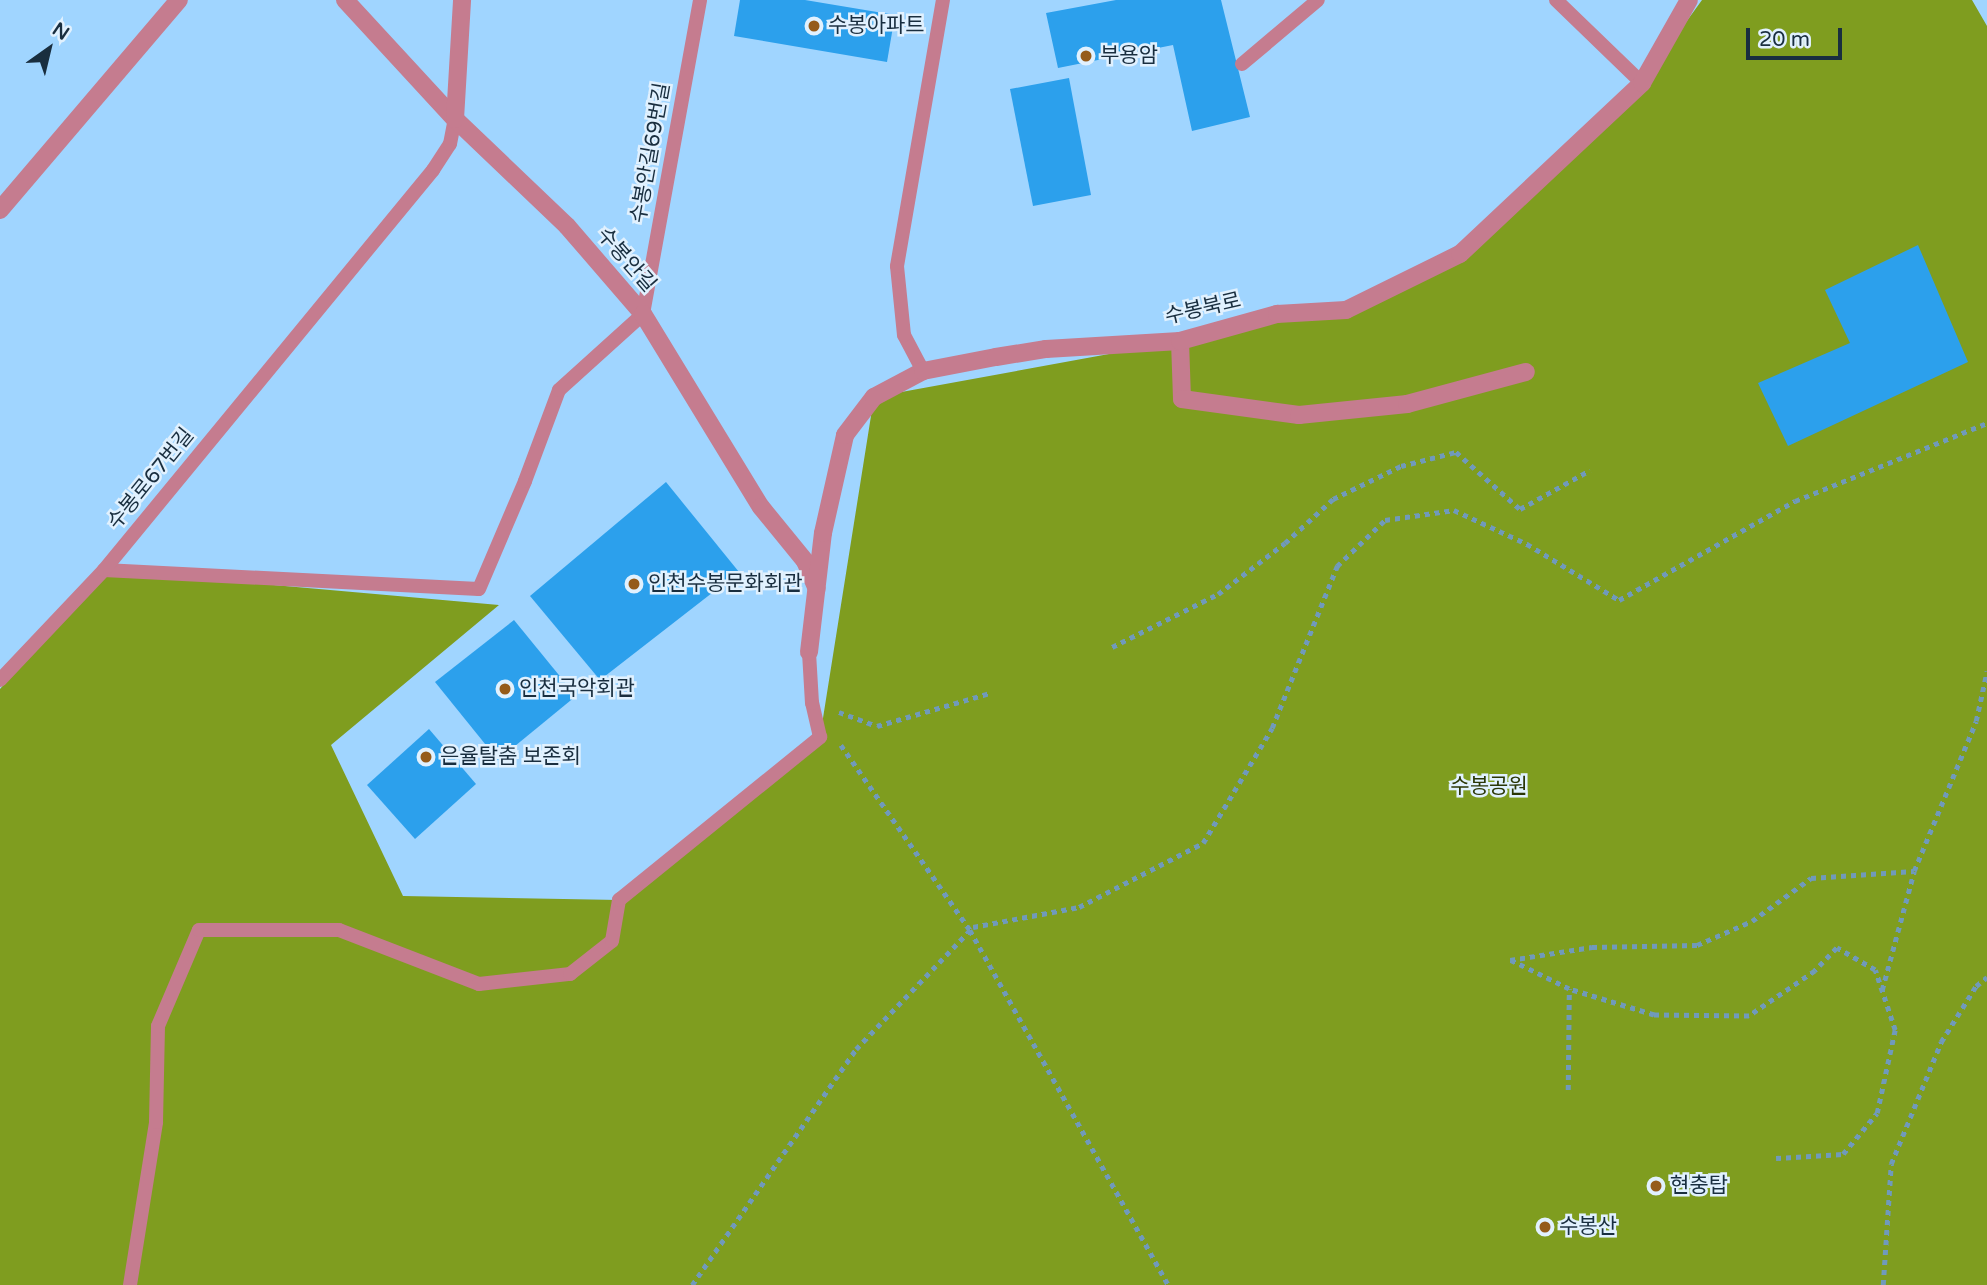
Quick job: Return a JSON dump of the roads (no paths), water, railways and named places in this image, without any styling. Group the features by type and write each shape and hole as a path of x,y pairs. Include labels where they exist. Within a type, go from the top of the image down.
{"street":[{"path":"0,210 179,0"},
{"name":"수봉안길","path":"345,0 455,119 567,226 643,314 761,507 805,561 818,591"},
{"path":"455,119 462,0"},
{"name":"수봉북로","path":"809,652 823,533 845,435 873,397 923,371 1046,349 1180,341 1278,314 1346,310 1460,254 1642,82 1689,0"},
{"path":"1180,341 1182,399 1299,415 1407,404 1526,372"}],"lane":[{"name":"수봉안길69번길","path":"643,314 700,0"},
{"path":"923,371 904,335 897,266 943,0"},
{"path":"1242,64 1318,0"},
{"path":"1556,0 1642,82"},
{"name":"수봉로67번길","path":"0,680 104,570 433,170 450,144 455,119"},
{"path":"104,570 479,589 525,481 559,390 643,314"},
{"path":"130,1285 156,1122 158,1026 199,930 339,930 479,985 570,974 612,941 619,900 820,737 812,703 809,652"}],"place":[{"name":"수봉아파트","path":"814,26"},
{"name":"부용암","path":"1086,56"},
{"name":"인천수봉문화회관","path":"634,584"},
{"name":"인천국악회관","path":"505,689"},
{"name":"은율탈춤 보존회","path":"426,757"},
{"name":"현충탑","path":"1656,1186"},
{"name":"수봉산","path":"1545,1227"}],"park label":[{"name":"수봉공원","path":"1489,787"}]}
